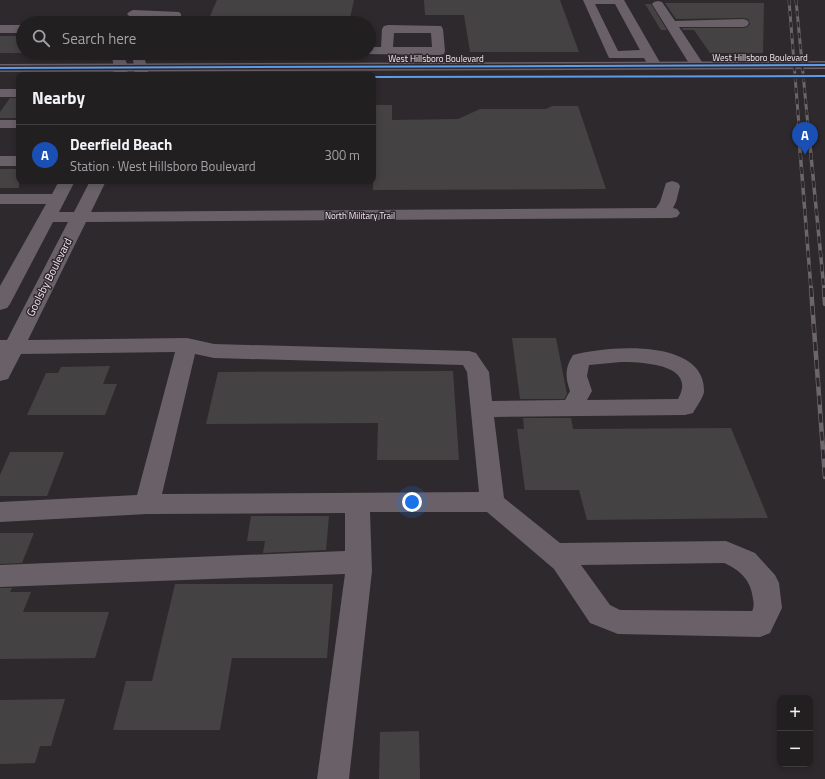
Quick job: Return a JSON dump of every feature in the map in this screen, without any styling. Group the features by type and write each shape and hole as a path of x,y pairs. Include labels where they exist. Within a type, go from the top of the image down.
{"main road":[{"path":"76,68 92,60"},
{"name":"West Hillsboro Boulevard","path":"0,68 76,68 142,71 652,60 697,65 825,65"},
{"path":"614,76 643,73 652,70 652,60"},
{"path":"377,77 419,66"},
{"name":"West Hillsboro Boulevard","path":"377,77 825,76"},
{"path":"0,79 16,79"}],"street":[{"path":"132,16 141,0"},
{"path":"588,1 619,1 652,60 614,55 588,1"},
{"path":"658,4 697,65"},
{"path":"157,16 175,14 175,16"},
{"path":"387,51 388,15"},
{"path":"422,15 422,29"},
{"path":"672,25 680,23 743,23"},
{"path":"0,29 16,29"},
{"path":"376,51 439,51 437,29 388,29"},
{"path":"119,60 121,71"},
{"path":"137,60 142,71"},
{"path":"0,93 16,93"},
{"path":"0,124 16,124"},
{"path":"0,161 16,161"},
{"path":"0,304 49,217 66,184"},
{"name":"Goolsby Boulevard","path":"0,374 7,347 96,184"},
{"name":"North Military Trail","path":"49,217 666,213 672,186"},
{"path":"0,199 58,199"},
{"path":"7,347 186,345 214,351 469,358 478,372 492,502"},
{"path":"147,504 186,345"},
{"path":"482,409 685,407 693,392 689,374 675,361 654,356 593,356 580,360 576,368 576,378 581,391 572,408"},
{"path":"0,512 147,504 492,502 562,561 600,614 618,622 760,624 768,608 765,583 746,561 726,552 555,554"},
{"path":"333,779 358,579 359,562 357,503"},
{"path":"0,576 359,562"}],"building":[{"path":"217,0 354,0 351,16 210,16"},
{"path":"424,0 560,0 579,52 470,52 464,15 425,15"},
{"path":"665,3 764,3 763,53 710,53 694,30 683,30 682,28 743,28 750,24 748,19 676,19"},
{"path":"645,4 651,4 667,30 661,30"},
{"path":"0,36 16,36 16,53 0,53"},
{"path":"10,98 16,98 16,118 0,118 0,112"},
{"path":"376,105 392,105 392,120 458,119 480,109 546,109 552,106 578,106 606,189 373,190 373,184 376,184"},
{"path":"0,169 16,169 16,184 19,184 19,188 0,188"},
{"path":"512,338 556,338 567,394 564,399 520,399"},
{"path":"110,366 103,384 117,384 105,415 27,415 46,373 58,373 61,367"},
{"path":"453,371 459,460 377,460 378,423 206,424 218,372"},
{"path":"523,418 571,418 573,429 731,428 768,518 587,520 579,490 525,490 517,429 524,429"},
{"path":"10,452 64,452 47,496 0,496 0,475"},
{"path":"251,516 329,516 326,550 263,553 265,541 247,541"},
{"path":"0,533 34,533 22,563 0,564"},
{"path":"175,584 333,584 327,658 232,658 220,730 113,730 126,681 152,681"},
{"path":"0,588 12,588 10,592 31,592 23,612 109,612 95,658 0,659"},
{"path":"65,699 51,746 40,746 35,763 0,764 0,700"},
{"path":"419,731 420,779 379,779 380,732"}],"railway":[{"path":"789,0 799,126"},
{"path":"796,0 808,126"},
{"path":"798,125 811,289"},
{"path":"808,125 824,289"},
{"path":"811,288 825,477"},
{"path":"824,288 825,304"}],"cycle path":[{"path":"0,68 825,65"},
{"path":"376,77 825,76"}],"place":[{"name":"Deerfield Beach","path":"805,155"}]}
